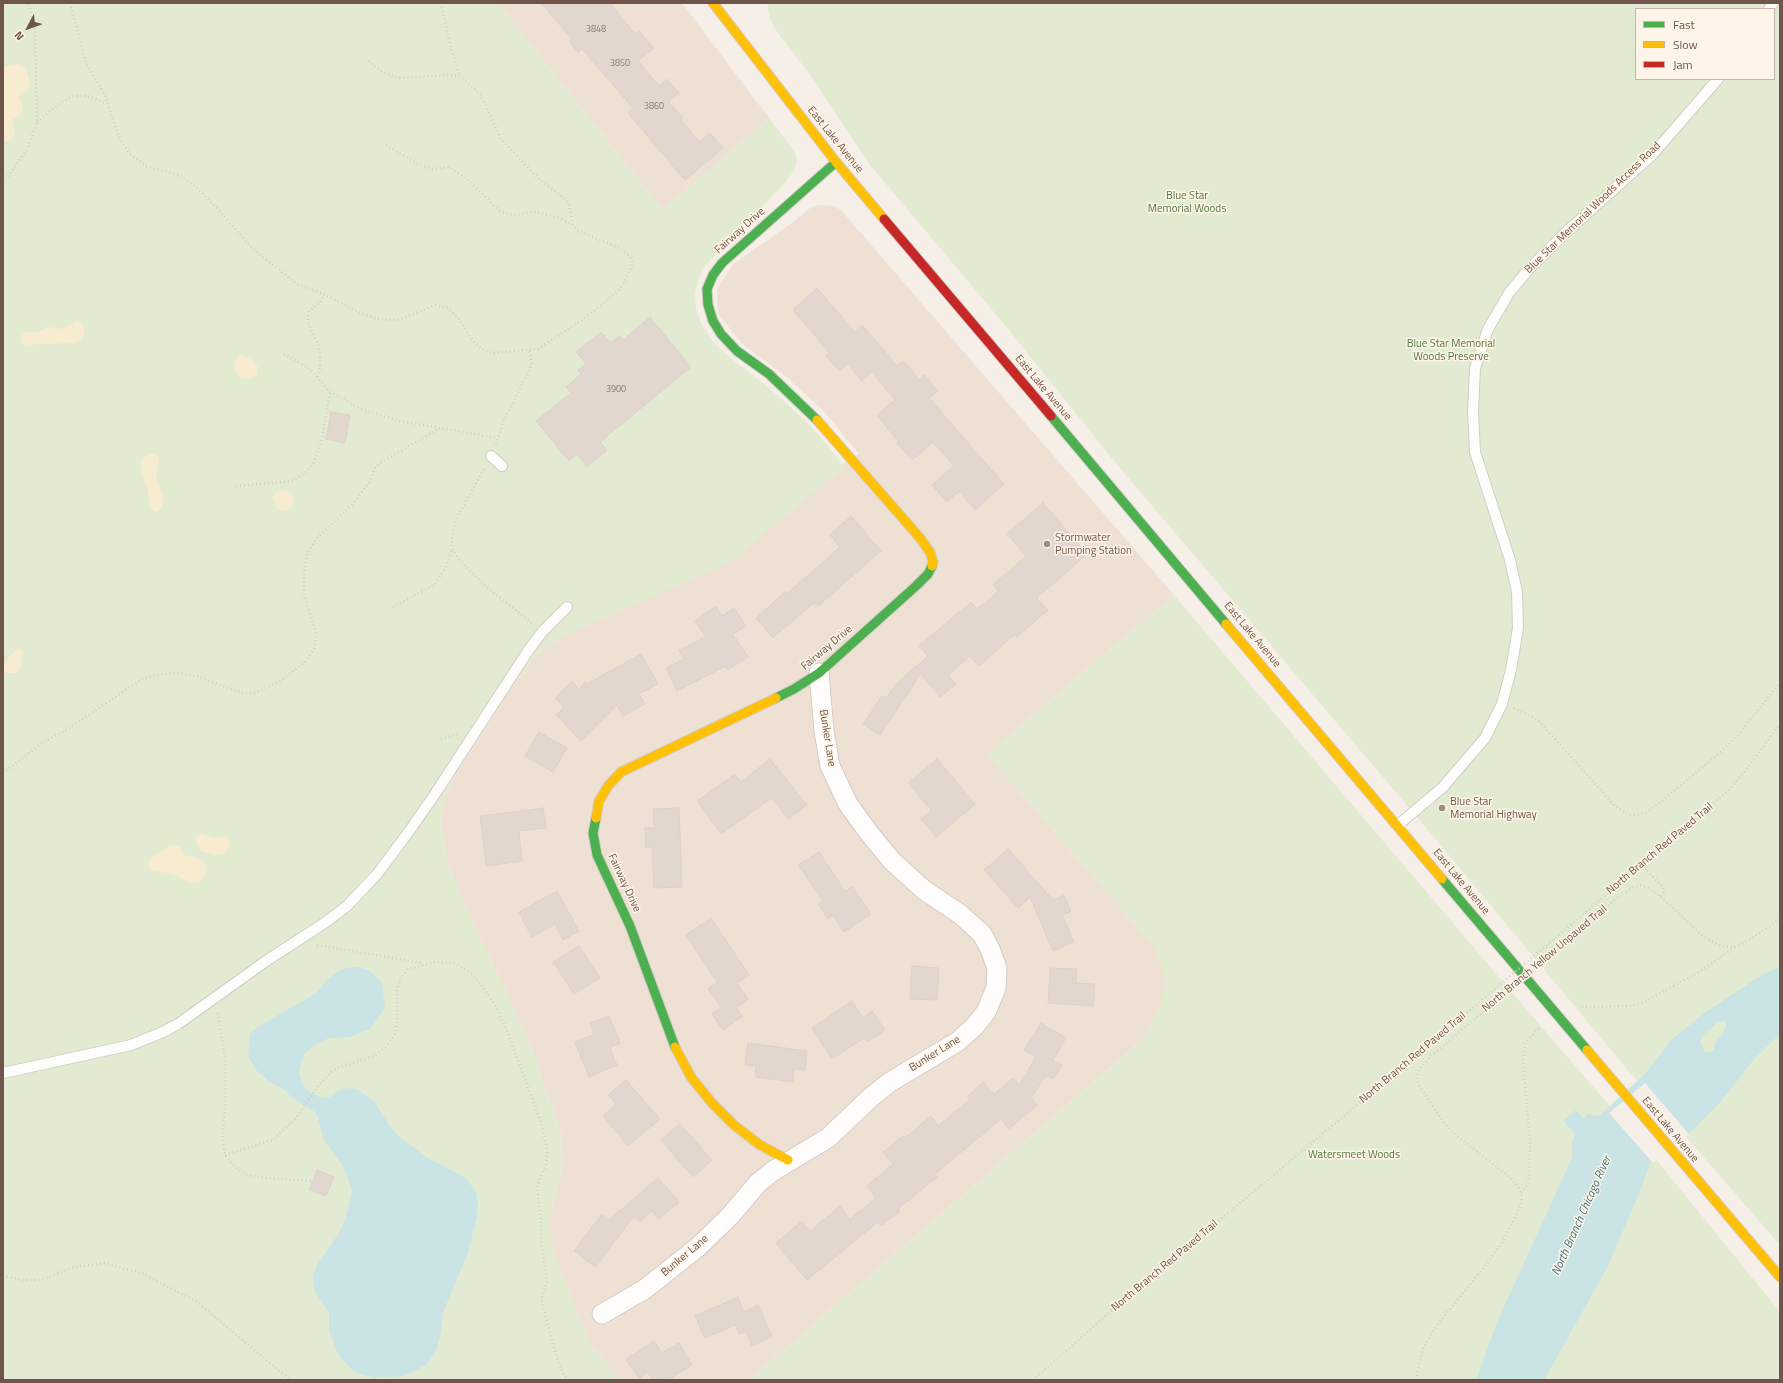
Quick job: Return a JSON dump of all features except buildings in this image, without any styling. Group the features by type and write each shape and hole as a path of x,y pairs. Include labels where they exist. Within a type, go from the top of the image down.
{"main road":[{"name":"East Lake Avenue","path":"713,3 836,162 1398,825 1671,1150 1780,1276"},
{"name":"Fairway Drive","path":"788,1160 760,1145 734,1125 712,1103 691,1077 676,1049 633,932 597,855 593,833 599,801 608,786 621,772 794,689 819,673 928,574 933,562 930,552 829,432 769,374 737,351 721,334 713,320 708,305 707,289 713,275 722,263 836,162"}],"street":[{"name":"Bunker Lane","path":"602,1314 645,1289 698,1247 730,1216 758,1183 788,1160 814,1148 828,1138 870,1098 890,1082 957,1042 974,1027 986,1012 996,988 997,968 990,949 982,934 960,914 924,890 892,861 848,804 830,766 824,731 819,673"}],"lane":[{"name":"Blue Star Memorial Woods Access Road","path":"1398,825 1442,787 1466,763 1485,738 1502,704 1510,678 1518,628 1517,592 1510,560 1475,452 1473,412 1475,368 1488,329 1509,293 1528,270 1563,234 1653,154 1717,80"},
{"path":"491,456 502,466"},
{"path":"3,1073 130,1045 149,1039 178,1024 347,906 378,873 436,794 524,658 543,631 567,606"}],"path":[{"path":"3,183 27,150 37,122 35,28 28,3"},
{"path":"70,3 86,64 105,95 118,135 130,153 146,166 182,176 218,208 252,248 297,284 324,294 366,316 390,321 399,320 435,305 441,306 448,308 454,313 473,341 485,351 493,353 511,350 530,351 538,349 604,304 619,289 629,275 632,260 619,248 577,230 574,225 569,204 564,198 539,179 501,138 481,95 460,76 451,48 441,3"},
{"path":"368,61 381,71 398,78 447,75 460,76"},
{"path":"37,122 57,105 72,96 88,96 108,104"},
{"path":"386,145 419,165 433,169 449,167 455,170 466,178 500,211 505,213 539,212 556,217 574,225"},
{"path":"317,377 320,368 320,350 308,322 308,316 309,311 321,301 324,294"},
{"path":"393,607 434,585 445,568 452,549 452,536 456,519 491,456 506,415 529,371 532,362 530,351"},
{"path":"284,354 310,369 330,392 348,403 376,415 498,438"},
{"path":"236,486 294,480 305,473 313,464 321,444 330,392"},
{"path":"3,773 41,744 68,730 142,679 162,674 179,674 199,677 242,693 254,693 280,680 305,662 315,648 316,634 304,594 304,575 307,554 316,539 352,505 369,483 375,468 380,463 440,428"},
{"path":"452,549 460,561 488,588 543,631"},
{"path":"1502,704 1529,714 1539,721 1615,806 1628,815 1636,815 1646,812 1657,805 1722,751 1738,735 1780,683"},
{"name":"North Branch Red Paved Trail","path":"1033,1380 1110,1312 1424,1049 1728,791 1780,724"},
{"path":"1643,864 1648,873 1663,887 1664,892 1660,896"},
{"name":"North Branch Yellow Unpaved Trail","path":"1521,1193 1511,1178 1452,1132 1429,1102 1417,1079 1418,1071 1422,1064 1627,890 1640,886 1660,896 1704,937 1721,946 1735,946"},
{"path":"1582,1007 1632,1006 1646,1001 1699,972 1735,946 1750,940 1780,919"},
{"path":"296,942 425,964"},
{"path":"225,1155 273,1140 299,1114 318,1086 338,1068 374,1056 387,1046 395,1034 397,1022 397,990 401,977 408,969 436,962 454,963 469,972 479,982 495,1005 508,1033 540,1123 548,1153 546,1164 537,1186 541,1218 541,1243 547,1282 542,1296 542,1303 558,1362 567,1380"},
{"path":"215,998 220,1018 225,1059 225,1111 222,1134 225,1155 236,1168 248,1175 266,1178 313,1181"},
{"path":"1416,1380 1422,1351 1430,1336 1502,1243 1521,1205 1521,1193 1529,1182 1530,1142 1523,1062 1525,1043 1539,1028"},
{"path":"3,1276 24,1280 41,1280 74,1267 104,1263 141,1273 196,1300 290,1380"}],"shaded area":[{"path":"498,3 682,3 769,118 663,210"},
{"path":"819,205 834,206 841,210 1174,595 987,754 1195,994 749,1380 621,1380 589,1342 551,1247 550,1215 563,1166 561,1133 528,1038 460,895 448,863 441,827 445,797 455,776 516,681 535,657 550,645 859,454 823,410 784,375 742,344 718,313 717,289 733,264 793,222 810,208"}],"green space":[{"path":"3,3 498,3 663,210 769,118 795,152 797,162 794,171 782,186 705,266 698,280 695,294 696,308 700,321 711,339 723,352 767,386 809,424 845,467 728,563 569,634 550,645 535,657 516,681 455,776 445,797 441,827 448,863 460,895 528,1038 561,1133 563,1166 550,1215 551,1247 589,1342 621,1380 3,1380"},
{"name":"Blue Star Memorial Woods Preserve","path":"767,3 1780,3 1780,1245 1626,1068 1433,836 1114,461 1004,324 870,165 811,76 775,29 770,18"},
{"name":"Watersmeet Woods","path":"1174,595 1659,1163 1780,1312 1780,1380 749,1380 1141,1041 1147,1032 1160,1005 1165,982 1156,949 987,754"}],"sand":[{"path":"18,64 26,69 30,83 29,88 19,96 23,107 21,114 12,120 15,135 11,140 3,142 3,68 9,65"},
{"path":"77,321 83,324 85,331 82,338 75,343 36,344 27,347 21,343 20,338 25,332 37,333 47,327 63,329"},
{"path":"243,355 253,361 258,368 258,374 253,378 243,379 235,372 235,361 238,356"},
{"path":"151,454 156,455 159,459 156,480 164,497 161,509 155,512 151,509 148,490 140,468 143,457"},
{"path":"283,490 291,493 294,500 292,507 283,511 277,509 273,498 275,493"},
{"path":"18,649 21,649 23,652 20,669 15,673 6,673 3,670 3,666 10,655"},
{"path":"201,834 215,838 222,836 227,837 230,842 228,849 223,854 216,855 201,851 196,843 196,838"},
{"path":"171,845 177,845 180,847 183,855 197,858 205,864 207,870 203,879 198,882 190,883 176,875 149,869 148,862 150,859"}],"water":[{"path":"358,967 368,970 382,982 385,1008 370,1029 349,1037 329,1038 315,1045 305,1053 301,1062 299,1073 302,1084 308,1091 321,1098 330,1097 337,1091 347,1088 358,1090 374,1101 389,1125 398,1136 428,1158 466,1178 476,1192 478,1203 477,1217 467,1255 444,1310 436,1351 426,1365 404,1376 376,1378 357,1373 346,1364 337,1352 329,1330 329,1313 315,1292 313,1276 317,1265 339,1233 346,1217 352,1191 343,1166 324,1140 315,1112 291,1097 285,1090 270,1082 257,1071 248,1056 250,1034 257,1027 315,994 327,980 336,973 346,968"},
{"name":"North Branch Chicago River","path":"1780,967 1780,1034 1754,1059 1723,1099 1691,1132 1650,1163 1643,1184 1607,1268 1544,1380 1476,1380 1498,1320 1572,1158 1572,1143 1575,1134 1563,1121 1576,1110 1584,1119 1587,1114 1599,1116 1645,1074 1671,1040 1706,1012 1762,975","holes":["1726,1020 1726,1027 1723,1034 1715,1043 1714,1049 1710,1053 1704,1051 1700,1041 1703,1035 1718,1022"]}],"pier":[{"path":"1645,1083 1689,1134 1653,1163 1609,1113"}],"traffic: fast":[{"path":"817,420 769,374 737,351 721,334 713,321 708,305 707,289 713,275 722,263 836,162"},
{"path":"1051,416 1226,624"},
{"path":"776,698 794,689 819,673 916,586 928,574 932,566"},
{"path":"596,818 593,833 597,855 630,926 675,1047"},
{"path":"1442,879 1587,1050"}],"traffic: slow":[{"path":"713,3 836,162 884,219"},
{"path":"817,420 920,538 930,552 933,562 932,566"},
{"path":"1226,624 1442,879"},
{"path":"596,818 599,801 608,786 621,772 776,698"},
{"path":"675,1047 691,1077 712,1103 734,1125 760,1145 788,1160"},
{"path":"1587,1050 1780,1277"}],"traffic: jam":[{"path":"884,219 1051,416"}],"place":[{"name":"Stormwater Pumping Station","path":"1047,544"},
{"name":"Blue Star Memorial Highway","path":"1442,808"}],"park label":[{"name":"Blue Star Memorial Woods","path":"1187,202"}]}
